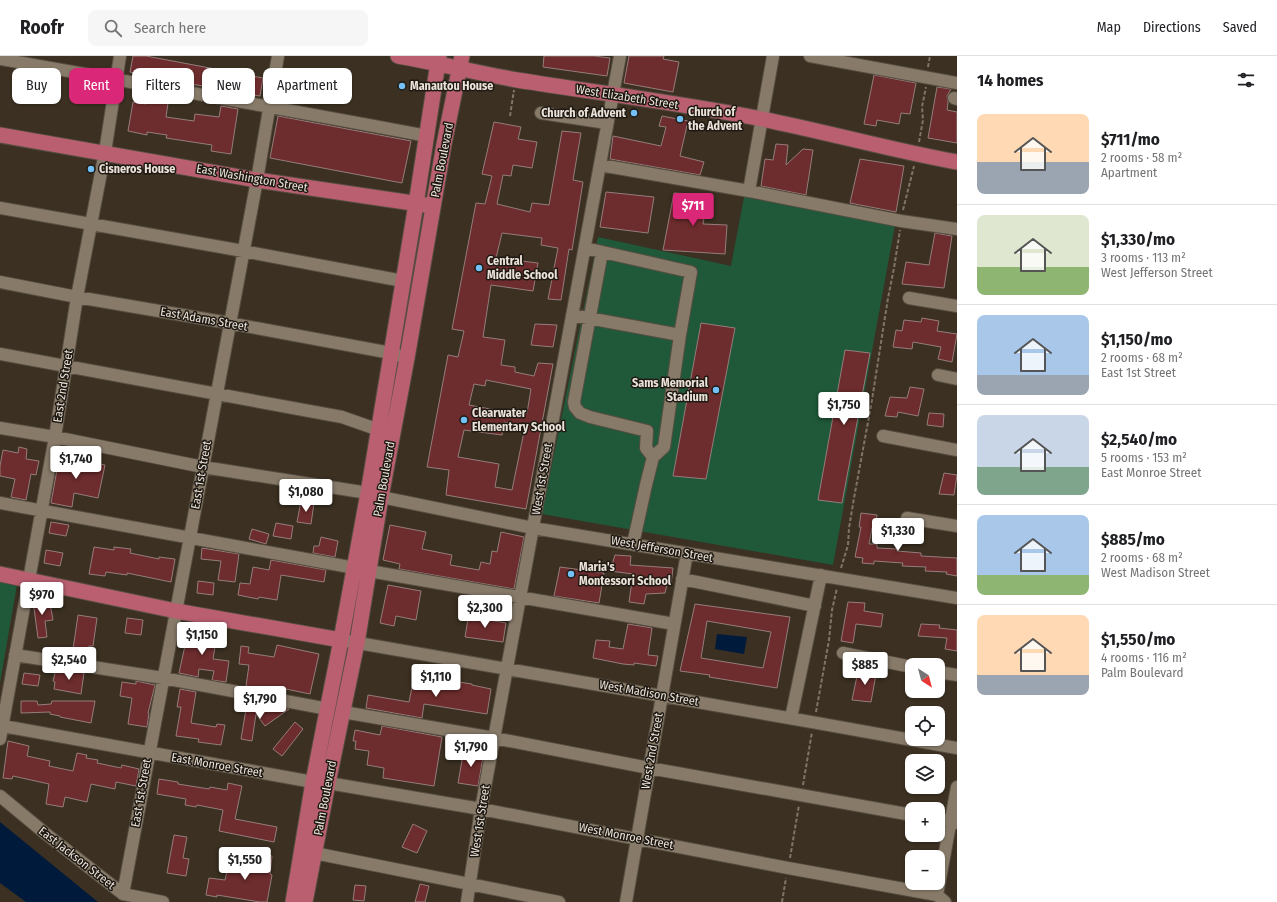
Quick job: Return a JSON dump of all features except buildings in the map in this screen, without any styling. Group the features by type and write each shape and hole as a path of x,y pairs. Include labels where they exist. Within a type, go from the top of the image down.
{"main road":[{"name":"West Elizabeth Street","path":"398,56 460,63 516,80 613,94 762,119 916,155 957,162"},
{"name":"Palm Boulevard","path":"374,495 378,430 416,204 438,60"},
{"name":"Palm Boulevard","path":"293,902 320,783 343,712 357,643 362,569 374,495 407,358 445,139 460,63"},
{"name":"East Washington Street","path":"0,135 105,152 257,180 433,206"},
{"path":"427,136 445,139"},
{"path":"403,281 420,283"},
{"name":"Palm Boulevard","path":"305,902 314,853 328,709 341,640 362,569"},
{"path":"0,574 176,611 341,640"},
{"path":"328,709 343,712"}],"street":[{"name":"East 2nd Street","path":"118,68 120,56"},
{"name":"East 1st Street","path":"123,894 257,180 278,56"},
{"name":"West 1st Street","path":"467,902 481,808 620,56"},
{"path":"749,190 774,56"},
{"path":"810,56 957,83"},
{"path":"0,59 69,71"},
{"path":"124,80 427,136"},
{"name":"East 2nd Street","path":"0,739 55,437 77,297 92,224 113,104"},
{"path":"541,113 608,123"},
{"path":"600,165 749,190 901,221 957,229"},
{"path":"0,208 403,281"},
{"path":"584,248 691,272 680,335 664,447 653,457 633,544"},
{"path":"602,252 574,402 575,407 580,413 590,417 647,431 646,448 653,457"},
{"name":"East Adams Street","path":"0,282 391,353 407,358"},
{"path":"909,298 957,306"},
{"path":"572,315 680,335"},
{"path":"0,354 342,416 378,430"},
{"path":"938,375 957,379"},
{"name":"West Jefferson Street","path":"0,428 55,437 203,467 374,495 533,528 957,598"},
{"path":"882,436 957,450"},
{"path":"0,503 674,624"},
{"path":"907,518 957,526"},
{"name":"West 2nd Street","path":"626,902 687,553"},
{"path":"791,718 822,575"},
{"path":"682,580 815,606"},
{"name":"West Madison Street","path":"341,640 957,748"},
{"path":"843,653 905,665"},
{"path":"16,655 163,678 328,709"},
{"path":"945,673 957,675"},
{"path":"343,712 494,738 649,768 905,814"},
{"name":"East Monroe Street","path":"3,726 320,783"},
{"name":"West Monroe Street","path":"320,783 481,808 941,898"},
{"path":"941,898 954,822 957,787"},
{"name":"East Jackson Street","path":"0,796 123,894 163,902"},
{"path":"314,853 559,902"}],"path":[{"path":"782,902 829,640 832,610 848,545 849,528 871,406 901,221 916,155 922,120 922,107 930,56"},
{"path":"510,116 516,80"}],"green space":[{"name":"Sams Memorial Stadium","path":"744,197 895,225 833,565 542,514 598,237 731,266"},
{"path":"0,575 18,579 0,683"}],"water":[{"path":"717,634 747,637 744,654 715,649"},
{"path":"0,822 98,902 26,902 0,883"}],"place":[{"name":"Manautou House","path":"402,86"},
{"name":"Church of Advent","path":"634,113"},
{"name":"Church of the Advent","path":"680,119"},
{"name":"Cisneros House","path":"91,169"},
{"name":"Central Middle School","path":"479,268"},
{"name":"Sams Memorial Stadium","path":"716,390"},
{"name":"Clearwater Elementary School","path":"464,420"},
{"name":"Maria's Montessori School","path":"571,574"}]}
